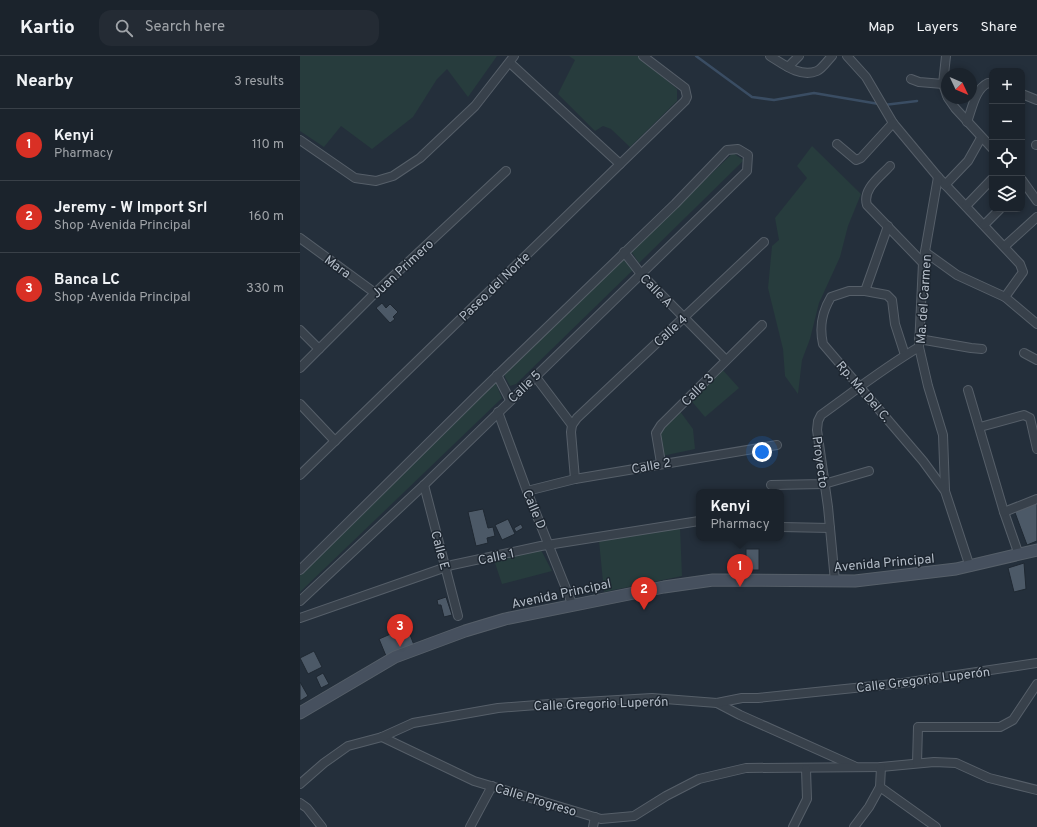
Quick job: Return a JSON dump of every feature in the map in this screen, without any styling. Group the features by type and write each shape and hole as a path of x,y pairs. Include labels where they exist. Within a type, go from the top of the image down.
{"street":[{"name":"Paseo del Norte","path":"300,475 334,440 685,101 687,97 685,88 643,56"},
{"path":"770,56 797,71 817,71 832,56"},
{"path":"788,67 799,56"},
{"path":"847,56 866,77 878,95 893,123 945,185 1005,246 1020,264 1023,272 1005,297"},
{"path":"945,68 946,56"},
{"path":"300,140 355,178 376,181 393,176 420,158 475,106 512,60 620,164"},
{"path":"911,80 941,84"},
{"path":"967,122 977,96 983,86 989,83"},
{"path":"1025,95 1037,100"},
{"path":"953,104 967,122 989,145"},
{"path":"837,144 856,160 860,158 893,123"},
{"path":"945,185 968,161 981,138"},
{"name":"Calle 5","path":"300,600 424,485 747,171 748,155 738,149 727,150 624,252"},
{"path":"890,166 865,195 867,206 923,263"},
{"name":"Juan Primero","path":"300,368 375,293 506,171"},
{"name":"Ma. del Carmen","path":"938,177 923,263 919,343 928,386 943,434 945,490"},
{"path":"966,206 989,182"},
{"path":"1025,186 1037,201"},
{"path":"984,225 997,212"},
{"path":"1005,246 1037,217"},
{"path":"888,226 865,291 887,295 892,300 896,324 905,355"},
{"name":"Mara","path":"300,238 375,293"},
{"name":"Calle 4","path":"574,421 764,242"},
{"path":"300,570 624,252"},
{"name":"Calle A","path":"624,252 641,274 726,360"},
{"path":"925,252 957,275 1005,297 1037,324"},
{"name":"Rp. Ma Del C.","path":"865,291 849,291 831,296 825,307 820,329 823,344 945,490"},
{"name":"Calle 3","path":"661,463 656,433 661,425 762,325"},
{"path":"300,330 319,349"},
{"path":"919,343 982,348"},
{"name":"Proyecto","path":"835,581 830,528 816,430 818,421 821,415 905,355 919,343"},
{"path":"1024,353 1037,360"},
{"path":"498,375 510,400"},
{"path":"535,376 574,421 571,432 575,478"},
{"path":"968,390 1004,512 1019,555"},
{"path":"300,404 334,440"},
{"name":"Calle D","path":"498,412 527,491 573,606"},
{"path":"980,428 1024,415 1030,418 1037,449"},
{"name":"Calle 2","path":"527,491 575,478 776,445"},
{"path":"771,486 824,484 870,471"},
{"name":"Calle E","path":"424,485 458,616"},
{"path":"945,490 970,567"},
{"path":"1004,512 1037,498"},
{"name":"Calle 1","path":"300,618 446,567 541,546 550,546 696,522"},
{"path":"784,526 830,528"},
{"name":"Avenida Principal","path":"300,712 395,657 465,631 505,619 664,587 713,580 855,581 970,567 1037,550"},
{"name":"Calle Gregorio Luperón","path":"300,784 324,762 348,746 382,737 413,723 498,708 652,698 718,703 742,698 758,698 903,683 1037,663"},
{"path":"917,763 918,727 1000,727 1013,720 1037,684"},
{"path":"718,703 740,715 856,767"},
{"name":"Calle Progreso","path":"382,737 474,781 601,819 634,816 666,796 699,779 746,768 806,769 881,767 934,762 956,763 989,778 1037,790"},
{"path":"854,827 869,807 880,787 881,767"},
{"path":"793,827 807,799 806,769"},
{"path":"470,827 492,786"},
{"path":"880,787 936,827"},
{"path":"300,803 307,808 322,827"},
{"path":"593,827 595,817"}],"green space":[{"path":"300,56 497,56 468,97 447,69 437,79 413,117 372,149 341,126 324,147 300,131"},
{"path":"569,56 638,56 677,89 677,101 630,147 611,129 603,126 595,131 558,94 575,60"},
{"path":"812,146 861,194 848,226 840,257 819,303 810,339 802,360 798,394 785,376 783,349 768,288 772,246 779,240 775,218 807,178 797,166"},
{"path":"733,153 748,163 743,161 639,263 631,251"},
{"path":"621,256 633,270 516,384 510,386 505,377 505,372"},
{"path":"721,368 739,388 705,417 689,398"},
{"path":"495,382 502,398 300,592 300,571"},
{"path":"679,410 693,429 695,449 662,456 657,432"},
{"path":"680,527 682,576 604,592 599,541"},
{"path":"541,550 552,571 502,584 494,560"}],"building":[{"path":"382,303 386,308 390,304 398,312 393,317 395,319 390,323 376,308"},
{"path":"1037,503 1037,541 1027,545 1014,510"},
{"path":"483,509 488,528 493,527 495,536 487,538 488,543 476,546 468,512"},
{"path":"508,519 515,534 502,540 495,525"},
{"path":"521,524 523,528 516,532 514,528"},
{"path":"746,549 759,549 759,570 746,570"},
{"path":"1024,563 1026,589 1014,592 1008,568"},
{"path":"446,597 452,615 444,617 441,605 438,605 437,600"},
{"path":"407,627 414,645 386,656 379,639"},
{"path":"314,651 322,667 308,674 300,658"},
{"path":"323,673 329,684 321,688 316,677"},
{"path":"300,682 308,696 300,701"}],"waterway":[{"path":"696,56 752,97 774,100 814,93 879,104"},
{"path":"884,105 917,101"}],"place":[{"name":"Kenyi","path":"740,587"},
{"name":"Jeremy - W Import Srl","path":"644,610"},
{"name":"Banca LC","path":"400,647"}]}
